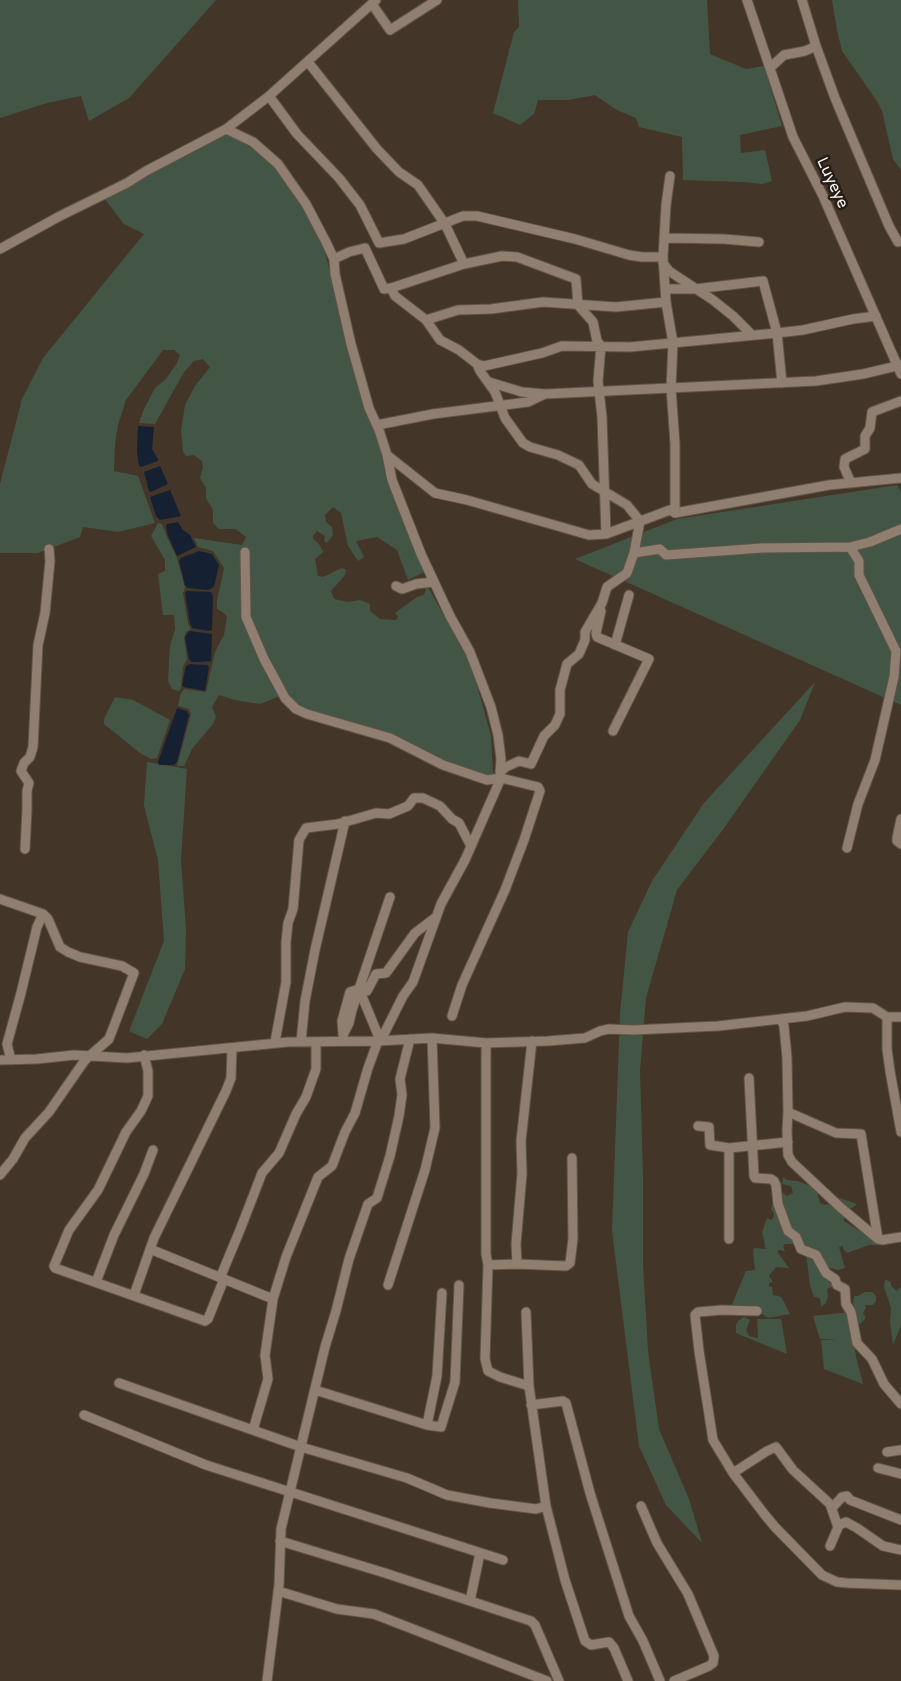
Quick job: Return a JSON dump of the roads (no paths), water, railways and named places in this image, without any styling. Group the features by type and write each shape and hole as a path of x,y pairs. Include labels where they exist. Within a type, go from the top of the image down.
{"street":[{"path":"0,249 226,130 269,96 374,2 390,30 437,0"},
{"name":"Luyeye","path":"747,0 793,137 823,196 900,368"},
{"path":"802,0 835,98 889,226 898,242"},
{"path":"770,68 784,55 805,51 816,46"},
{"path":"308,62 377,148 399,172 418,185 445,224 464,264"},
{"path":"269,96 297,134 339,178 360,205 379,243"},
{"path":"226,130 253,142 278,164 306,204 334,260 335,274 352,344 369,408 387,455 392,480 433,582 470,652 491,707 498,735 501,759 500,775"},
{"path":"670,176 663,260 666,302 673,342 671,388 675,444 675,513"},
{"path":"334,260 349,252 379,243 404,239 463,216 476,216 575,239 629,255 663,260"},
{"path":"664,238 724,239 759,242"},
{"path":"365,248 384,289 464,264 502,256 516,257 576,279 578,305 593,322 596,341 601,346 598,381 606,534"},
{"path":"663,260 669,271 733,316 752,335"},
{"path":"665,289 695,289 763,281 777,333 782,383"},
{"path":"391,288 396,296 426,320 440,340 459,350 477,364 484,366 542,353 562,346 630,346 777,333 876,316"},
{"path":"426,320 458,310 491,309 543,302 616,307 666,302"},
{"path":"477,364 495,392 505,418 526,445 543,452 558,455 579,465 592,484 627,505 640,521 634,553 627,573 608,585 602,603 596,636 598,639 649,660 613,731"},
{"path":"488,381 522,392 545,394 816,381 900,368"},
{"path":"377,425 433,414 528,402 545,394"},
{"path":"851,483 844,467 845,459 865,449 865,436 870,428 872,412 901,401"},
{"path":"387,455 435,493 566,527 582,534 606,534 670,510 675,513 829,485 901,478"},
{"path":"634,553 660,549 666,555 762,548 850,547 870,542 901,529"},
{"path":"847,848 858,804 875,760 894,677 896,651 858,575 859,560 850,547"},
{"path":"25,849 27,791 29,783 21,772 24,764 30,757 33,747 38,645 45,613 50,561 49,549"},
{"path":"245,552 246,617 264,659 281,691 296,709 307,714 390,738 443,765 469,774 488,780 500,775 538,788 540,791 510,876 462,985 452,1016"},
{"path":"396,586 402,589 416,584 433,582"},
{"path":"615,645 629,595"},
{"path":"253,1430 268,1379 266,1355 273,1299 289,1249 318,1177 332,1166 354,1113 368,1068 380,1039 403,996 413,982 441,904 458,875 500,775 506,767 518,761 531,764 544,736 555,725 560,714 560,690 566,667 579,654 585,640 585,632 602,603"},
{"path":"275,1042 286,982 287,933 293,909 299,840 306,828 346,821 376,813 389,814 408,806 414,798 423,798 440,806 452,819 459,823 471,846"},
{"path":"901,819 897,841 901,844"},
{"path":"300,1042 314,950 346,821"},
{"path":"341,1038 349,1023 390,897"},
{"path":"0,899 43,914 48,919 60,947 68,952 80,957 122,966 134,973 109,1039 83,1064 50,1112 25,1138 13,1159 0,1175"},
{"path":"11,1060 7,1044 37,927 43,914"},
{"path":"359,989 367,990 376,974 386,973 414,933 436,917"},
{"path":"359,989 380,1039"},
{"path":"0,1060 74,1055 127,1058 275,1042 316,1042 341,1038 432,1038 486,1043 585,1038 609,1029 688,1028 781,1019 807,1016 845,1006 873,1008 887,1017 901,1017"},
{"path":"887,1017 890,1071 901,1132"},
{"path":"781,1019 784,1026 787,1058 788,1155 792,1162 834,1202 878,1239 901,1237"},
{"path":"388,1285 425,1170 435,1128 432,1038"},
{"path":"267,1681 278,1591 281,1529 355,1239 368,1204 377,1198 390,1156 402,1095 400,1078 410,1039"},
{"path":"517,1264 516,1244 522,1174 522,1141 532,1041"},
{"path":"144,1055 148,1071 148,1096 141,1111 126,1132 98,1190 70,1230 54,1266 57,1270 205,1321 208,1319 262,1173 279,1153 306,1097 316,1069 316,1042"},
{"path":"486,1043 485,1225 488,1265 485,1359 488,1371 500,1377 529,1386"},
{"path":"134,1295 150,1249 226,1092 231,1078 232,1048"},
{"path":"749,1078 754,1176 755,1178 771,1179 774,1181 778,1204 788,1231 796,1237 801,1249 816,1255 826,1273 835,1279 837,1285 846,1289 846,1304 851,1312 857,1343 872,1359 884,1384 901,1404"},
{"path":"788,1112 836,1133 860,1133 862,1135 878,1239"},
{"path":"698,1126 708,1128 710,1145 729,1148 788,1142"},
{"path":"729,1148 729,1239"},
{"path":"96,1282 114,1235 140,1182 153,1150"},
{"path":"488,1265 566,1266 570,1263 573,1239 572,1158"},
{"path":"150,1249 273,1299"},
{"path":"315,1390 427,1425 441,1427 455,1382 459,1285"},
{"path":"427,1425 437,1376 442,1293"},
{"path":"757,1311 722,1310 698,1312 695,1315 713,1438 733,1473 775,1527 822,1575 840,1582 901,1585"},
{"path":"526,1312 531,1405 546,1506 565,1580 585,1641 591,1646 610,1642 628,1681"},
{"path":"119,1383 301,1447 406,1478 432,1490 458,1497 536,1509 546,1506"},
{"path":"531,1405 563,1401 566,1403 586,1476 629,1616 643,1641 660,1681"},
{"path":"84,1415 206,1465 503,1560"},
{"path":"733,1473 766,1451 776,1447 793,1470 826,1499 832,1508 838,1528"},
{"path":"887,1452 901,1450"},
{"path":"878,1468 901,1474"},
{"path":"832,1508 842,1497 847,1496 850,1500 901,1520"},
{"path":"641,1506 657,1543 688,1594 713,1653 714,1660 709,1666 674,1681"},
{"path":"830,1546 840,1524 846,1522 883,1546 901,1550"},
{"path":"280,1541 531,1621 559,1681"},
{"path":"470,1601 480,1553"},
{"path":"278,1591 336,1609 374,1614 547,1681"}],"water":[{"path":"138,426 154,427 152,449 158,459 158,461 141,467 139,466 137,451"},
{"path":"160,466 168,484 151,492 149,491 144,472"},
{"path":"170,490 181,516 160,520 156,516 150,497"},
{"path":"178,522 183,530 190,535 196,547 177,556 166,527 167,524"},
{"path":"199,551 212,554 219,565 214,587 208,590 188,588 185,585 179,561 181,558"},
{"path":"187,591 211,592 213,596 212,630 192,628 185,593"},
{"path":"189,631 212,634 211,661 192,662 189,659 185,637"},
{"path":"190,664 207,665 209,667 205,691 182,685 186,666"},
{"path":"177,708 187,711 189,715 177,762 174,765 159,765 158,762"}]}
